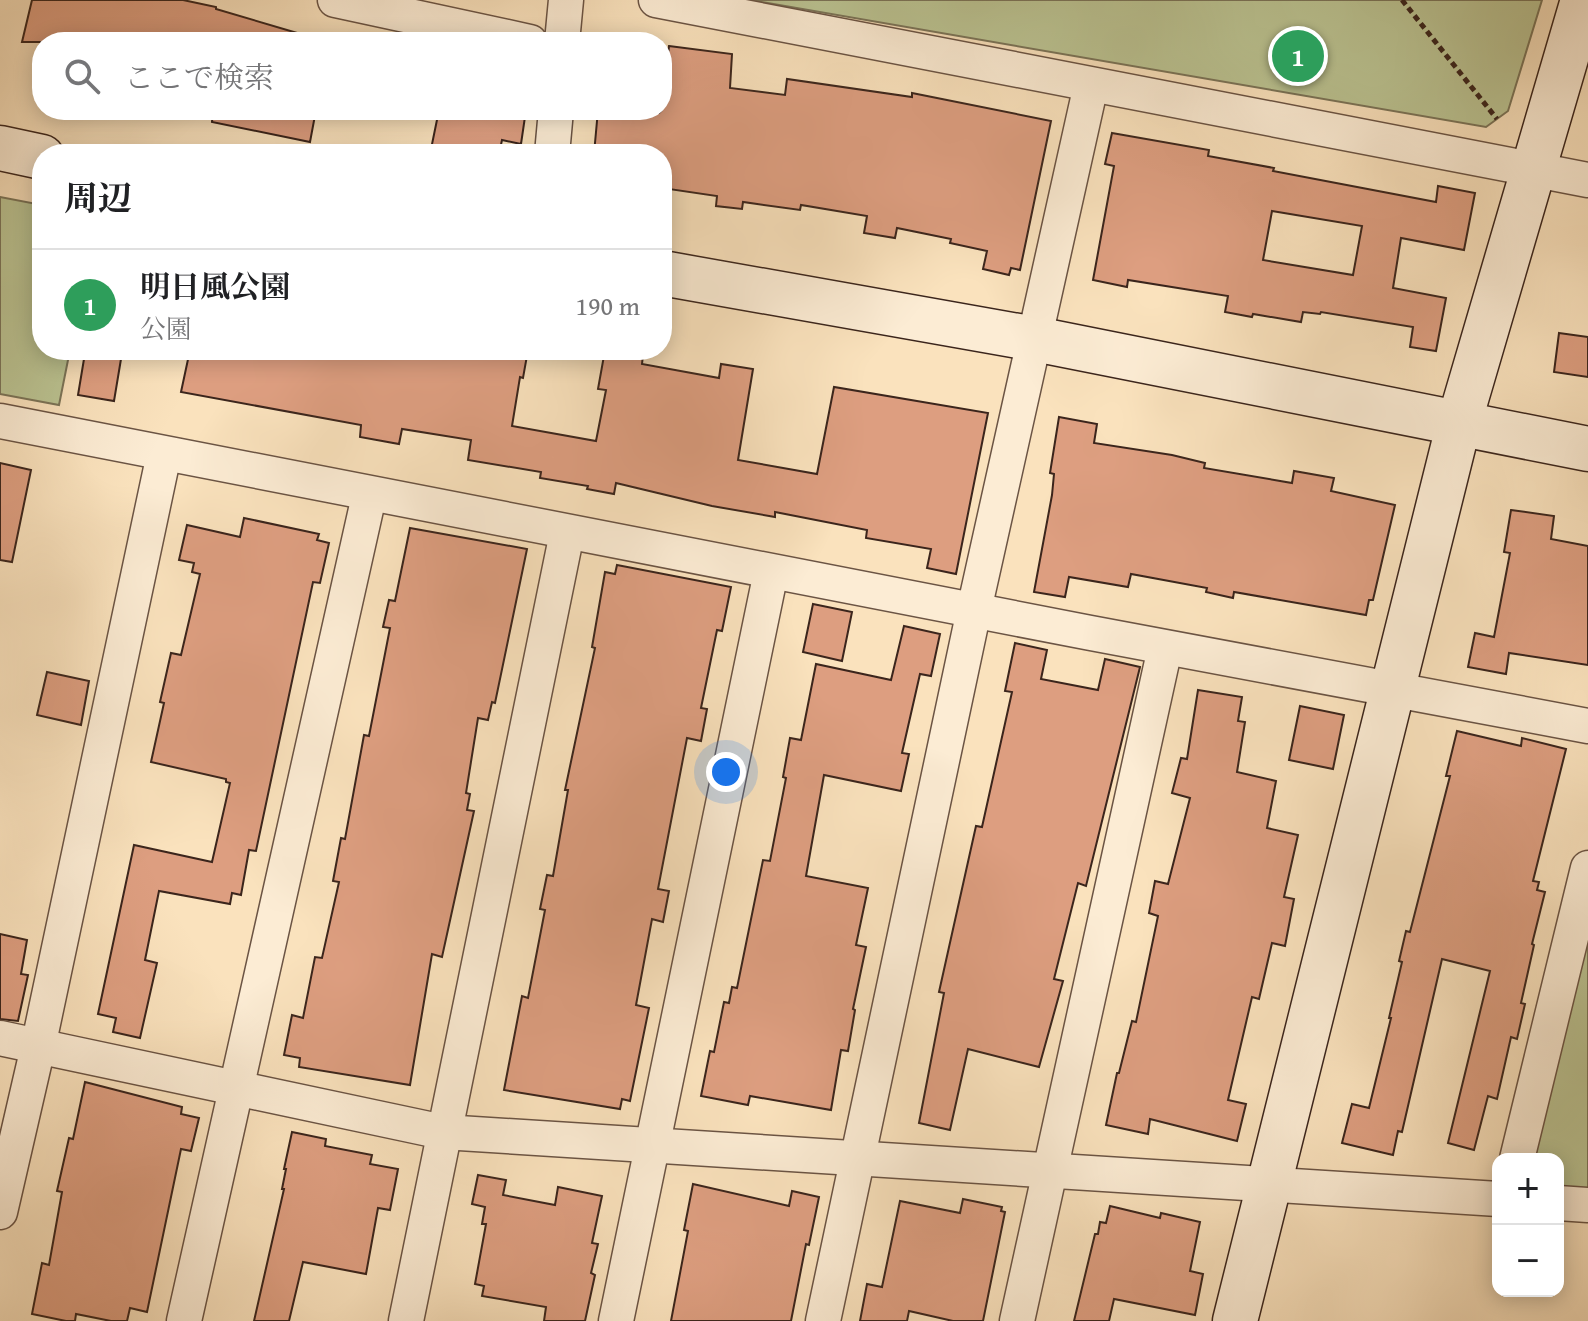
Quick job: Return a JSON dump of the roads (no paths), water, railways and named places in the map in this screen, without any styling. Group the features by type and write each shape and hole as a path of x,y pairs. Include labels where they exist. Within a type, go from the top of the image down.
{"street":[{"path":"335,0 447,12 502,32"},
{"path":"563,32 566,0"},
{"path":"656,0 1588,180"},
{"path":"1235,1321 1459,423 1583,0"},
{"path":"823,1321 974,610 1091,85"},
{"path":"553,144 555,120"},
{"path":"0,148 32,155"},
{"path":"672,275 1035,339 1588,449"},
{"path":"0,421 369,496 1588,726"},
{"path":"0,1212 164,454"},
{"path":"184,1321 369,496"},
{"path":"406,1321 567,533"},
{"path":"616,1321 771,572"},
{"path":"1017,1321 1165,648"},
{"path":"1518,1153 1588,868"},
{"path":"0,1038 443,1132 1492,1199"},
{"path":"1564,1203 1588,1205"}],"place":[{"name":"明日風公園","path":"1298,56"}]}
